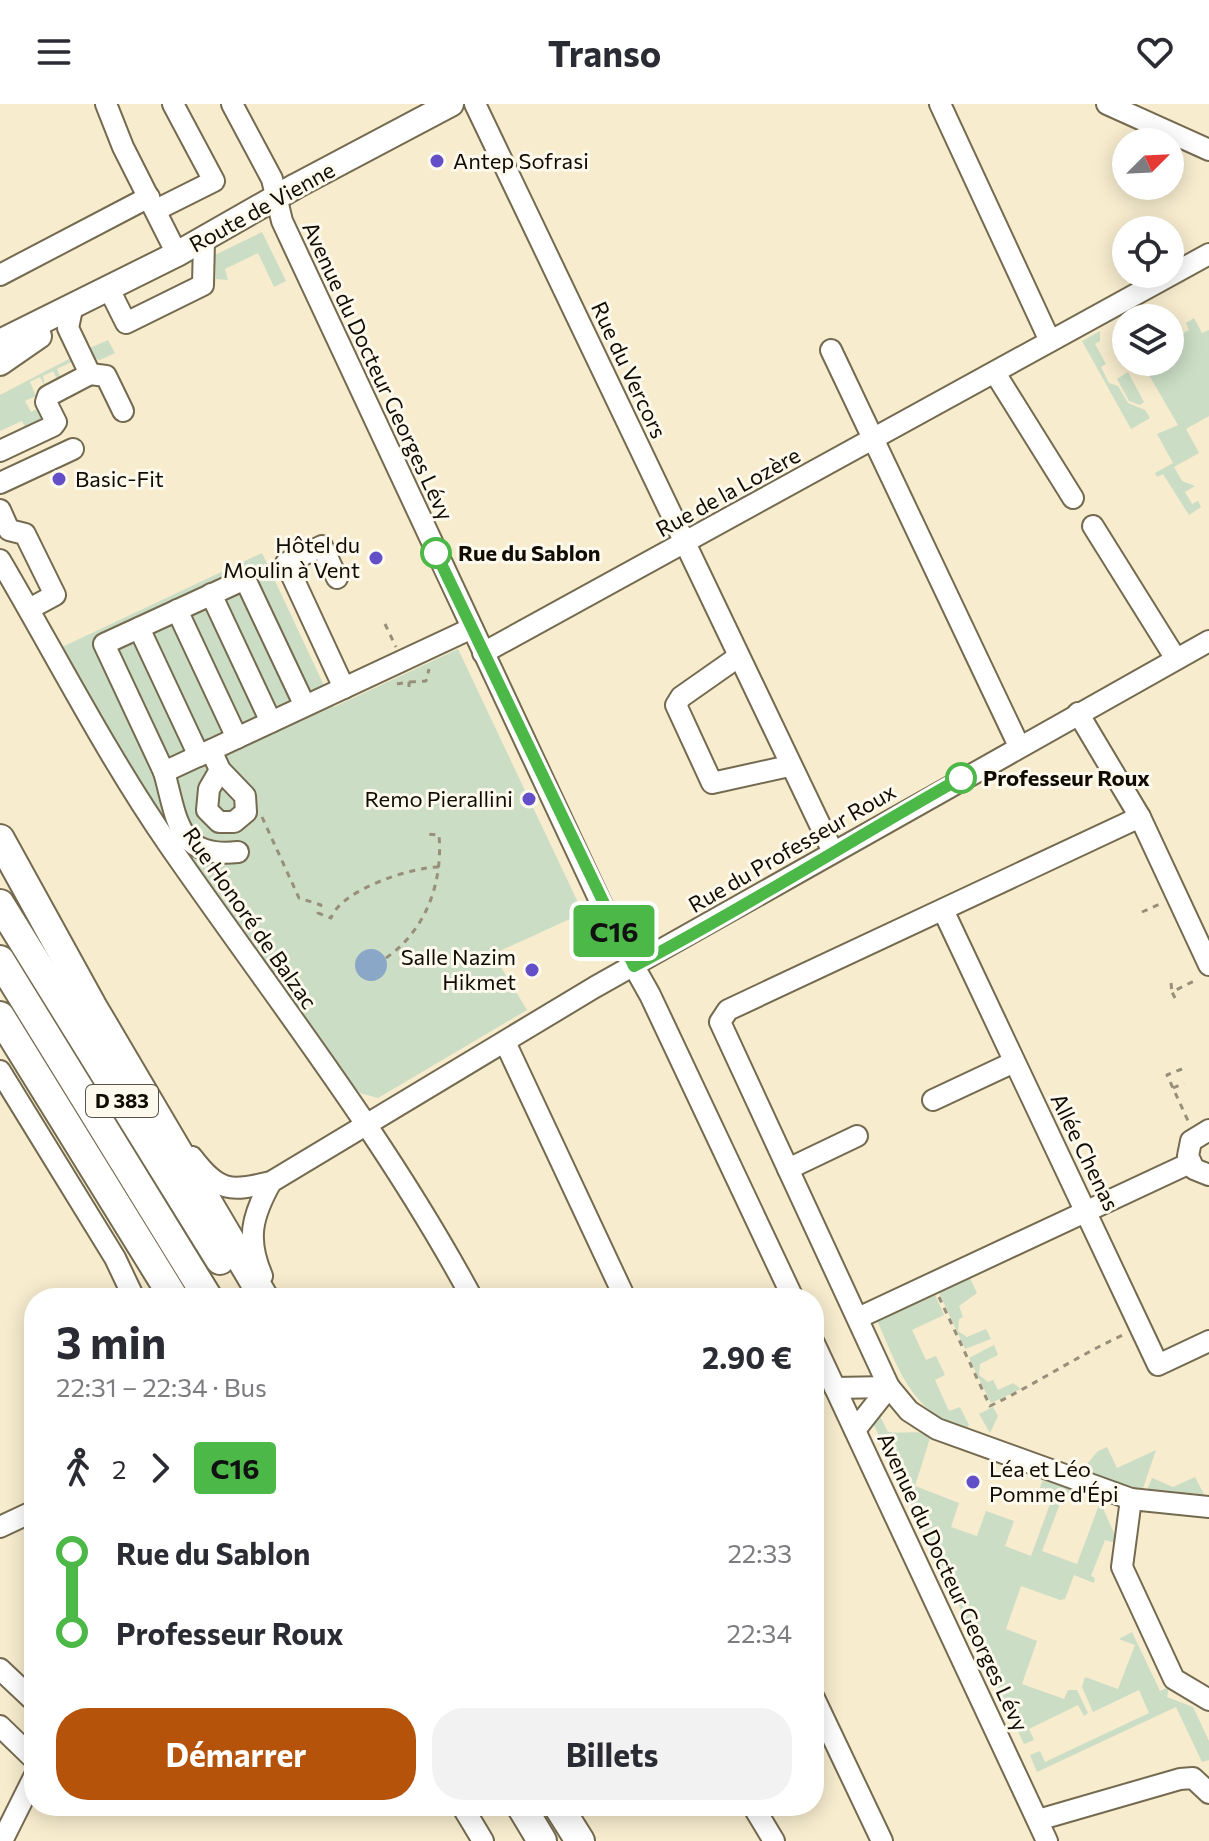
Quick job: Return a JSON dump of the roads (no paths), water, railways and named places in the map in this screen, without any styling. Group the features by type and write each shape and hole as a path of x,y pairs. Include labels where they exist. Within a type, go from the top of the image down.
{"highway":[{"path":"0,839 123,1058 258,1288"},
{"name":"D 383","path":"0,904 237,1288"},
{"name":"D 383","path":"0,960 202,1288"},
{"path":"0,1016 168,1288"},
{"path":"526,1816 542,1841"},
{"path":"564,1816 580,1841"}],"main road":[{"name":"Route de Vienne","path":"0,342 72,309 204,240 277,197 451,104"},
{"name":"Route de Vienne","path":"0,363 72,309"}],"street":[{"path":"106,104 177,254"},
{"path":"0,275 152,203 214,181 173,104"},
{"name":"Avenue du Docteur Georges Lévy","path":"232,104 272,179 282,221 341,351 788,1288"},
{"name":"Rue du Vercors","path":"475,104 789,766 833,852"},
{"path":"940,104 1050,341"},
{"path":"1107,104 1209,150"},
{"path":"109,289 126,323 203,285 204,240"},
{"name":"Rue de la Lozère","path":"483,653 1209,254"},
{"path":"72,309 68,328 90,374"},
{"path":"831,350 1019,746"},
{"path":"995,373 1073,498"},
{"path":"0,451 53,426 56,422 46,402 48,396 90,374 106,376 123,411"},
{"path":"0,483 73,449"},
{"path":"0,510 9,530 25,534 55,595 29,609"},
{"path":"1093,526 1176,659"},
{"path":"337,578 322,546 286,563 344,688"},
{"name":"Rue Honoré de Balzac","path":"0,560 88,720 105,740 168,844 366,1123 435,1230 467,1288"},
{"path":"238,852 203,850 184,836 172,813 164,772 104,644 245,579 305,706"},
{"path":"211,594 271,722"},
{"path":"177,610 237,738"},
{"path":"139,628 205,753 220,770"},
{"path":"164,772 344,688 432,652 472,628"},
{"name":"Rue du Professeur Roux","path":"123,1058 189,1154 215,1183 239,1190 271,1182 634,966 1209,641"},
{"path":"738,657 681,697 676,705 712,783 789,766"},
{"path":"1078,713 1140,817 1209,965"},
{"path":"1140,817 728,1010 720,1022 889,1387 909,1411 937,1429 1131,1499 1209,1507"},
{"name":"Allée Chenas","path":"943,910 1158,1365 1209,1341"},
{"path":"505,1042 620,1288"},
{"path":"933,1100 1014,1062"},
{"path":"0,1071 115,1258 129,1288"},
{"path":"1202,1133 1188,1148 1190,1163 1200,1173 1209,1175"},
{"path":"788,1169 857,1136"},
{"path":"858,1318 1190,1163"},
{"path":"268,1288 253,1254 250,1235 253,1214 271,1182"},
{"name":"Avenue du Docteur Georges Lévy","path":"824,1364 1047,1841"},
{"path":"835,1388 889,1387"},
{"path":"855,1430 889,1387"},
{"path":"1131,1499 1122,1567 1174,1679 1208,1697"},
{"path":"0,1527 24,1516"},
{"path":"0,1669 24,1692"},
{"path":"824,1719 882,1841"},
{"path":"0,1726 24,1749"},
{"path":"1038,1820 1180,1779 1193,1778 1203,1784 1209,1793"},
{"path":"2,1841 24,1797"},
{"path":"468,1816 483,1841"},
{"path":"759,1816 774,1841"}],"water":[{"path":"371,949 382,954 387,965 382,976 371,981 360,976 355,965 360,954"}],"place":[{"name":"Antep Sofrasi","path":"437,161"},
{"name":"Basic-Fit","path":"59,479"},
{"name":"Rue du Sablon","path":"436,553"},
{"name":"Hôtel du Moulin à Vent","path":"376,558"},
{"name":"Professeur Roux","path":"961,778"},
{"name":"Remo Pierallini","path":"529,799"},
{"name":"Salle Nazim Hikmet","path":"532,970"},
{"name":"Léa et Léo Pomme d'Épi","path":"973,1482"}]}
